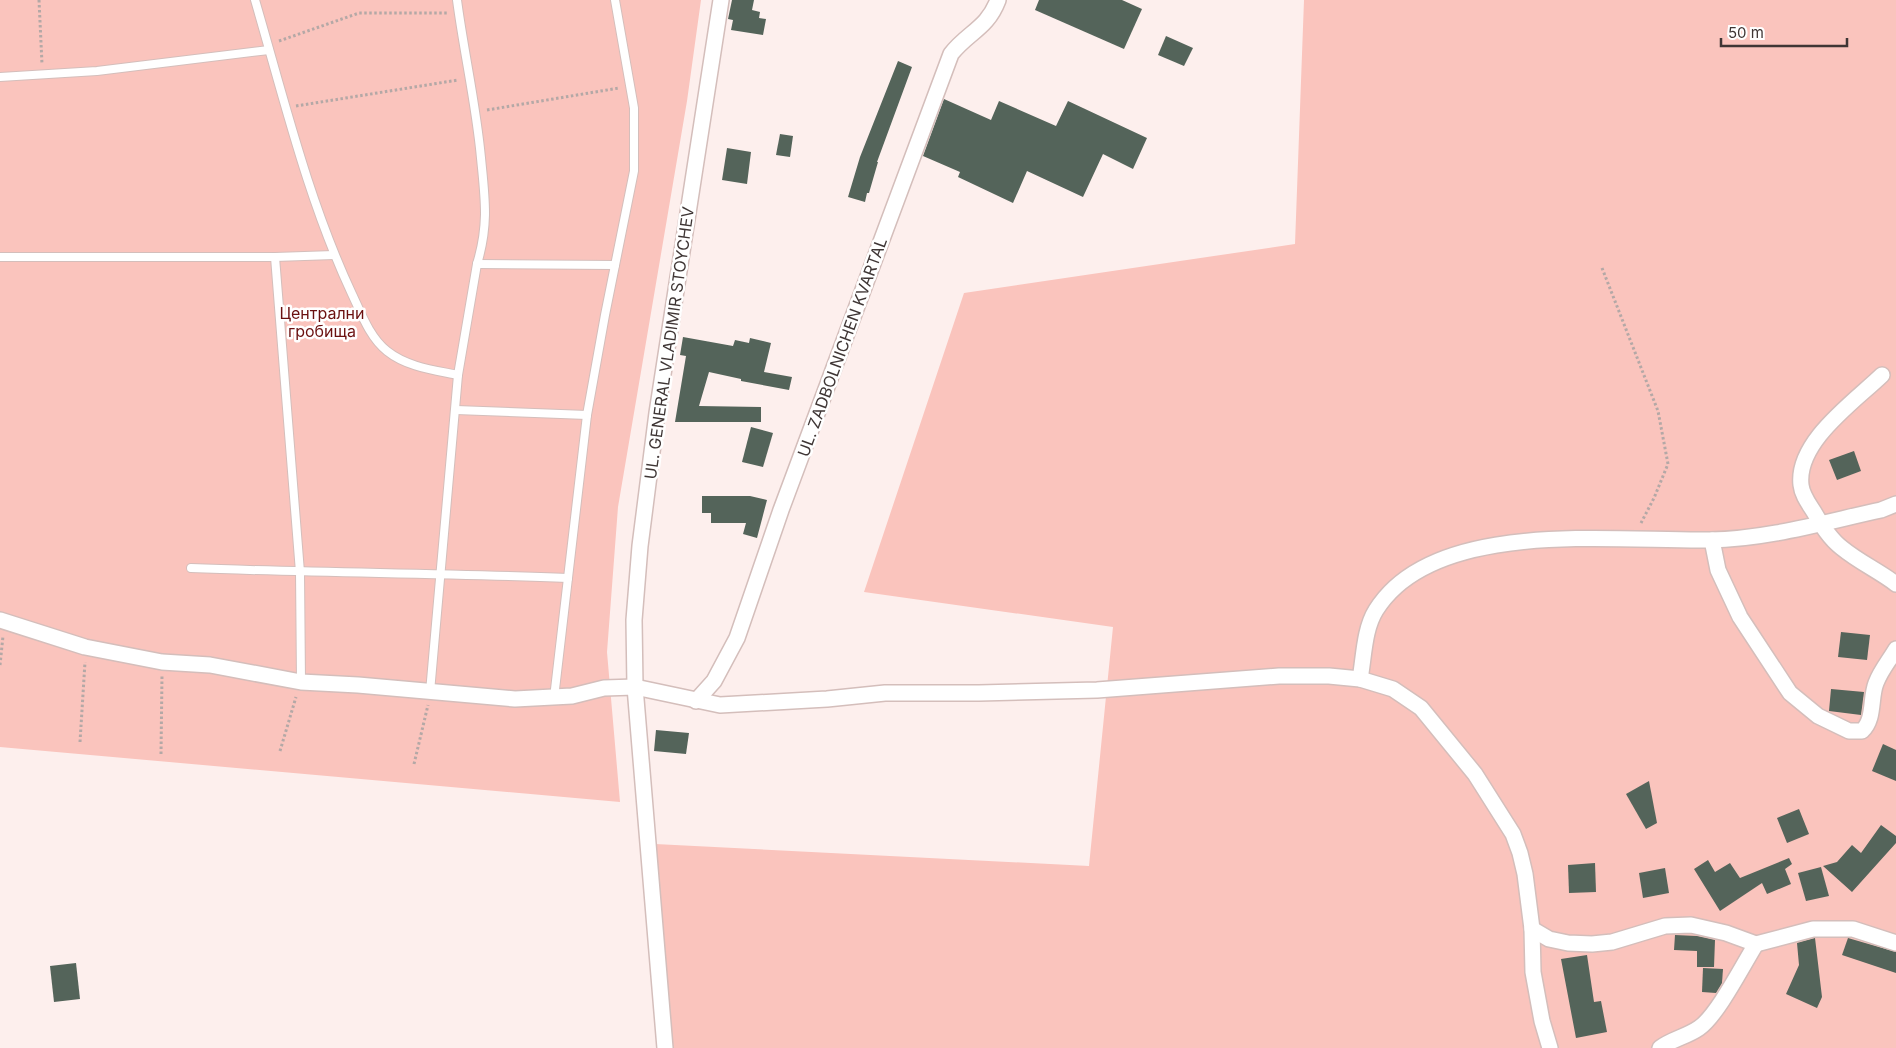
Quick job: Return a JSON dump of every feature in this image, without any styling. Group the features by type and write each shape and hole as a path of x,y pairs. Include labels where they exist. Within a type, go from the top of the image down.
{"street":[{"name":"UL. GENERAL VLADIMIR STOYCHEV","path":"665,1048 635,687 634,620 640,546 657,413 721,0"},
{"name":"UL. ZADBOLNICHEN KVARTAL","path":"696,701 714,681 737,638 781,510 951,54 960,42 978,31 994,12 998,0"},
{"path":"1882,375 1818,436 1806,455 1801,475 1801,487 1820,523 1830,537 1864,564 1880,571 1896,584"},
{"path":"1360,679 1367,634 1375,611 1391,590 1419,570 1452,555 1491,545 1541,541 1712,540 1761,535 1881,510 1896,504"},
{"path":"1712,540 1718,570 1740,618 1790,693 1818,716 1849,731 1862,731 1870,718 1875,686 1883,668 1896,650"},
{"path":"2,620 86,646 162,662 210,665 301,682 515,699 554,698 572,696 604,688 635,687 720,706 885,693 1097,690 1278,676 1329,676 1360,679 1393,689 1421,708 1475,774 1512,834 1520,853 1525,874 1532,929 1533,972 1542,1020 1550,1048"},
{"path":"1532,929 1550,939 1568,943 1592,944 1612,942 1665,926 1691,925 1726,933 1756,944 1813,929 1853,929 1896,944"},
{"path":"1660,1048 1670,1041 1700,1028 1711,1017 1756,944"}],"lane":[{"path":"255,0 320,217 334,255 367,326 386,350 402,361 458,375"},
{"path":"430,692 458,375 477,264 482,248 486,210 476,111 456,0"},
{"path":"554,698 587,415 634,171 632,86 621,39 615,0"},
{"path":"0,76 97,71 269,48"},
{"path":"0,258 334,255"},
{"path":"275,257 300,572 301,682"},
{"path":"477,264 615,265"},
{"path":"456,410 587,415"},
{"path":"191,568 300,572 440,573 568,578"}],"path":[{"path":"39,0 42,73"},
{"path":"269,48 360,13 458,13"},
{"path":"286,108 470,78"},
{"path":"476,111 632,86"},
{"path":"1602,268 1658,411 1668,464 1654,498 1633,540"},
{"path":"0,665 2,620"},
{"path":"80,742 86,646"},
{"path":"161,754 162,662"},
{"path":"280,751 301,682"},
{"path":"414,764 430,692"}],"green space":[{"name":"Централни гробища","path":"0,0 701,0 687,101 618,507 607,652 620,802 0,747"},
{"path":"1304,0 1896,0 1896,1048 665,1048 655,844 1089,866 1113,627 864,592 964,293 1295,244"}],"building":[{"path":"732,0 754,0 752,10 760,12 759,18 766,19 763,35 731,30 733,20 728,19"},
{"path":"1039,0 1122,0 1142,9 1124,49 1035,10"},
{"path":"1166,36 1193,48 1184,66 1158,55"},
{"path":"898,61 912,67 877,162 869,193 867,193 865,202 848,197 860,157"},
{"path":"944,99 991,120 999,101 1056,126 1068,101 1147,138 1133,169 1103,154 1083,197 1027,171 1013,203 958,177 960,172 923,156"},
{"path":"780,134 793,136 790,157 776,155"},
{"path":"727,148 751,152 747,184 722,180"},
{"path":"683,337 733,346 735,340 749,343 750,338 771,343 764,372 792,377 789,390 741,381 741,379 709,372 699,406 761,407 761,422 675,422 686,356 680,355"},
{"path":"751,427 773,433 763,467 742,462"},
{"path":"1854,451 1861,471 1837,480 1829,460"},
{"path":"702,496 750,496 767,500 757,538 743,534 746,523 711,523 711,513 702,513"},
{"path":"1841,632 1870,635 1867,660 1838,657"},
{"path":"1831,689 1864,692 1861,715 1829,711"},
{"path":"656,730 689,733 686,754 654,751"},
{"path":"1883,744 1896,750 1896,781 1872,771"},
{"path":"1649,781 1657,823 1646,829 1626,794"},
{"path":"1799,809 1809,834 1787,843 1777,818"},
{"path":"1881,825 1896,836 1896,843 1852,892 1823,866 1837,862 1852,845 1861,853"},
{"path":"1789,858 1792,864 1785,869 1791,884 1767,894 1762,883 1720,911 1694,869 1708,860 1715,872 1730,863 1740,878"},
{"path":"1595,863 1596,892 1569,893 1568,865"},
{"path":"1821,867 1829,896 1806,901 1798,873"},
{"path":"1665,868 1669,893 1643,898 1639,873"},
{"path":"1675,935 1697,936 1715,940 1714,967 1697,967 1697,951 1674,950"},
{"path":"1815,938 1822,997 1817,1008 1786,994 1799,965 1797,943"},
{"path":"1848,938 1896,952 1896,973 1842,955"},
{"path":"1587,955 1594,1002 1601,1001 1607,1032 1576,1038 1561,959"},
{"path":"76,963 80,999 54,1002 50,966"},
{"path":"1703,968 1723,969 1722,983 1716,993 1702,992"}]}
